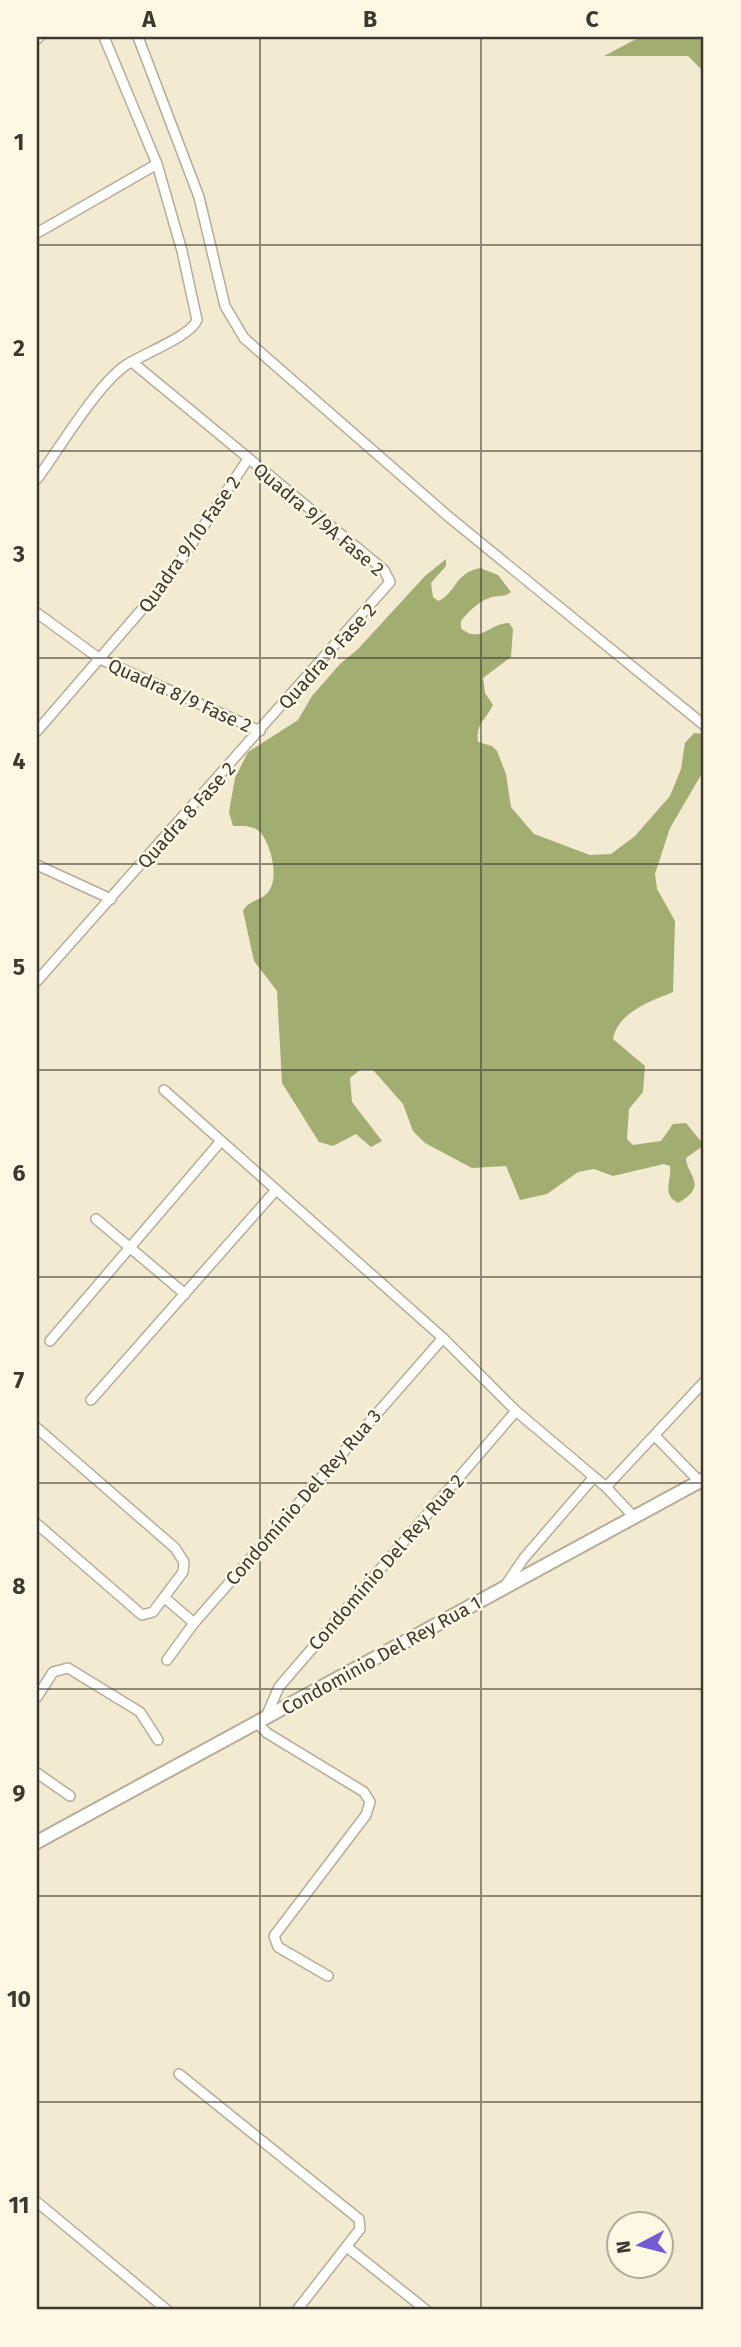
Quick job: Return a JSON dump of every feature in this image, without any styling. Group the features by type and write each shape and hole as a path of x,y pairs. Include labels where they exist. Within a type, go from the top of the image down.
{"street":[{"path":"37,479 103,388 132,362 190,331 197,320 182,251 157,164 104,37"},
{"path":"138,37 199,197 225,306 244,338 449,517 704,725"},
{"path":"37,233 157,164"},
{"name":"Quadra 9/9A Fase 2","path":"132,362 384,570 390,579"},
{"name":"Quadra 9/10 Fase 2","path":"37,731 169,578 248,459"},
{"name":"Quadra 9 Fase 2","path":"261,732 385,591 390,579"},
{"name":"Quadra 8/9 Fase 2","path":"39,616 100,659 261,732"},
{"name":"Quadra 8 Fase 2","path":"37,981 261,732"},
{"path":"37,865 111,899"},
{"path":"164,1090 443,1338 516,1411 606,1487 634,1517"},
{"path":"50,1341 220,1140"},
{"path":"91,1400 276,1190"},
{"path":"96,1219 185,1294"},
{"name":"Condomínio Del Rey Rua 3","path":"167,1660 194,1623 443,1338"},
{"path":"606,1487 656,1437 704,1382"},
{"name":"Condomínio Del Rey Rua 2","path":"261,1721 279,1687 516,1411"},
{"path":"37,1428 182,1557 183,1572 150,1614 139,1614 37,1524"},
{"path":"656,1437 702,1481"},
{"name":"Condominio Del Rey Rua 1","path":"505,1586 524,1558 594,1477"},
{"name":"Condominio Del Rey Rua 1","path":"37,1841 702,1481"},
{"path":"165,1598 194,1623"},
{"path":"37,1698 53,1672 68,1668 140,1712 158,1740"},
{"path":"261,1721 267,1733 364,1792 370,1802 366,1815 274,1937 278,1947 328,1976"},
{"path":"37,1773 70,1796"},
{"path":"179,2074 359,2219 360,2229 297,2310"},
{"path":"37,2202 167,2310"},
{"path":"347,2247 426,2310"}],"green space":[{"path":"640,37 704,37 704,72 688,56 604,56"},
{"path":"446,559 446,566 431,583 433,597 438,601 465,575 480,568 498,575 511,592 489,598 477,605 461,621 461,628 467,633 479,634 509,623 513,629 511,657 483,678 485,693 493,705 477,736 478,742 492,746 497,751 506,774 511,807 534,834 590,855 611,854 635,836 670,796 681,769 685,743 694,733 704,734 704,770 670,828 655,874 657,889 675,921 673,992 628,1015 616,1030 613,1039 645,1066 643,1092 629,1109 627,1139 633,1145 661,1141 673,1124 686,1123 704,1145 686,1158 695,1185 688,1197 678,1203 669,1191 670,1166 664,1164 613,1176 594,1169 578,1172 547,1194 520,1200 506,1166 472,1168 425,1143 413,1131 403,1104 373,1070 360,1070 350,1078 352,1102 382,1141 371,1147 356,1134 333,1146 319,1142 282,1083 277,991 254,961 243,911 269,891 273,878 272,861 260,832 251,827 233,826 229,812 235,778 248,752 298,720 312,696 340,664 358,649 425,576"}]}
